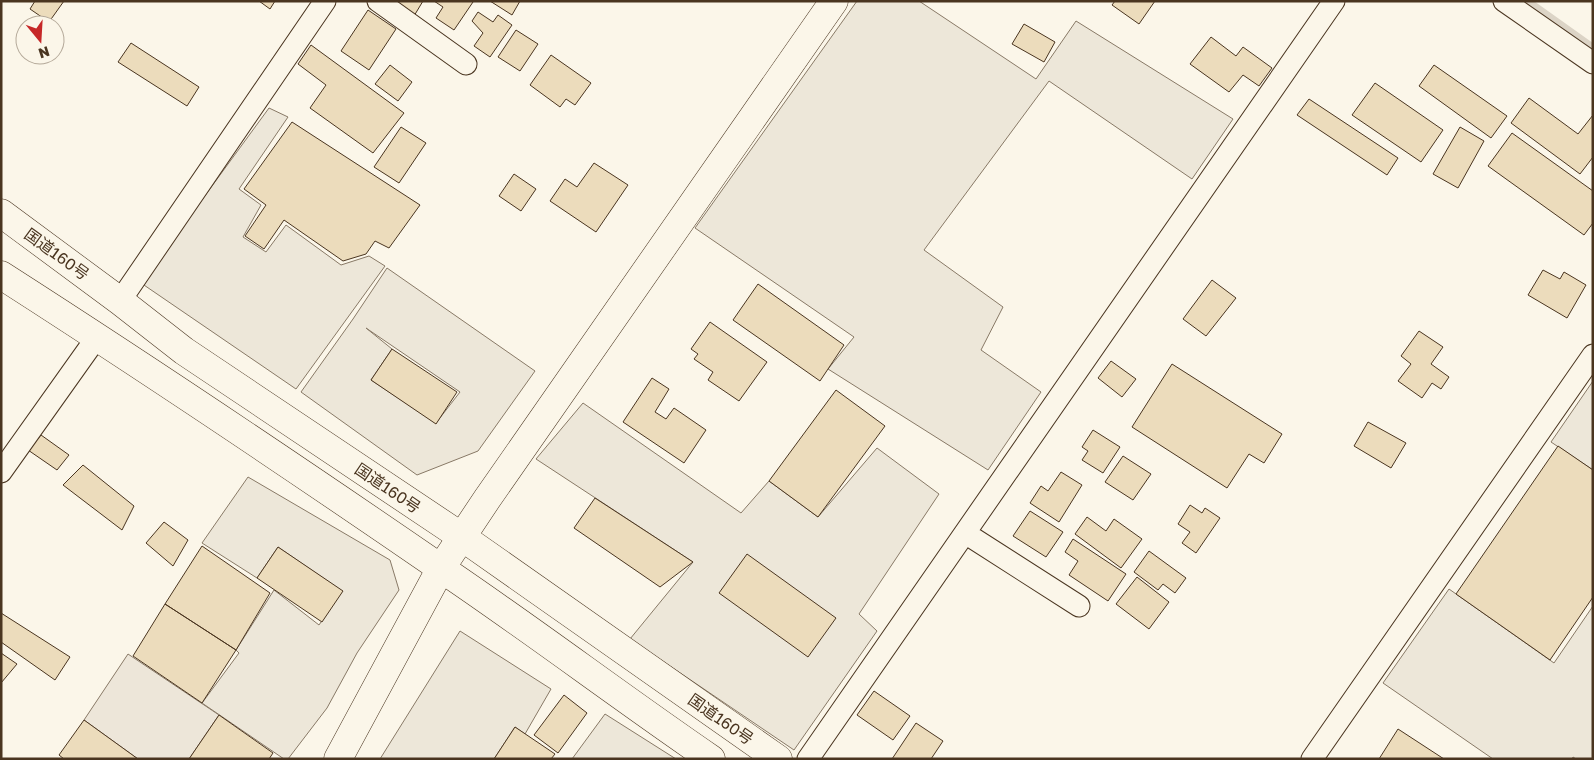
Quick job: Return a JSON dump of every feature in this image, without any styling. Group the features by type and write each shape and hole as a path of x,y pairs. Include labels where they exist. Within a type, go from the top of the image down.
{"main road":[{"path":"338,759 441,568 834,1"},
{"name":"国道160号","path":"1,213 184,351 462,537 778,759"},
{"path":"1,275 97,337 441,568 626,701 711,759"}],"street":[{"path":"120,301 325,1"},
{"path":"378,1 466,64"},
{"path":"808,759 1334,1"},
{"path":"1504,1 1593,63"},
{"path":"1,472 97,337"},
{"path":"1312,759 1593,355"},
{"path":"965,533 1079,606"}],"shaded area":[{"path":"857,1 919,1 1036,79 1076,21 1233,119 1192,179 1049,81 924,250 1003,307 981,350 1041,392 988,470 828,369 854,337 695,228"},
{"path":"269,108 288,117 239,189 261,205 243,237 266,252 286,225 341,265 369,256 385,266 296,389 141,283"},
{"path":"387,268 535,371 478,451 417,475 301,392","holes":["366,328 460,392 436,423 371,380 392,349"]},
{"path":"1593,381 1593,470 1551,442"},
{"path":"583,403 741,513 769,481 818,517 877,448 939,494 859,614 877,631 794,750 630,639 693,562 536,459"},
{"path":"248,477 390,560 399,590 357,653 327,708 288,759 284,759 202,703 239,653 236,650 274,590 319,625 342,591 278,547 257,578 202,543"},
{"path":"1449,589 1554,663 1593,606 1593,759 1576,759 1573,757 1572,759 1493,759 1383,683"},
{"path":"460,631 551,689 525,734 515,727 494,759 380,759"},
{"path":"128,654 219,715 189,759 138,759 84,720"},
{"path":"605,714 676,759 572,759"}],"building":[{"path":"35,1 64,1 54,15 39,15 30,9"},
{"path":"259,1 275,1 270,9"},
{"path":"391,1 423,1 414,16"},
{"path":"434,1 473,2 454,30 436,18 443,7"},
{"path":"490,1 520,1 512,15"},
{"path":"1115,1 1155,1 1139,24 1112,5"},
{"path":"368,10 396,29 369,70 341,51"},
{"path":"478,12 493,22 498,15 512,25 490,57 474,46 483,33 472,21"},
{"path":"1024,24 1055,42 1044,62 1012,44"},
{"path":"516,30 538,44 520,71 498,57"},
{"path":"1211,37 1236,56 1243,47 1272,68 1259,86 1243,75 1229,92 1190,64"},
{"path":"131,43 199,87 187,106 118,62"},
{"path":"311,45 404,113 373,153 310,108 326,85 298,64"},
{"path":"551,55 591,83 575,105 566,99 560,107 530,85"},
{"path":"390,65 412,82 398,101 375,84"},
{"path":"1434,65 1507,116 1491,138 1419,86"},
{"path":"1375,83 1443,130 1421,162 1352,115"},
{"path":"1529,98 1578,134 1593,115 1593,157 1580,174 1511,123"},
{"path":"1309,99 1398,158 1387,175 1297,115"},
{"path":"292,122 420,205 389,248 375,241 366,254 343,261 284,220 264,249 245,236 266,205 244,189"},
{"path":"401,127 426,143 399,183 374,167"},
{"path":"1460,127 1484,141 1458,188 1433,174"},
{"path":"1512,133 1593,191 1593,223 1584,235 1488,166"},
{"path":"594,163 628,185 596,232 550,201 565,179 577,187"},
{"path":"514,174 536,189 521,211 499,196"},
{"path":"1543,270 1560,279 1564,272 1586,285 1567,318 1528,295"},
{"path":"1212,280 1236,298 1206,336 1183,319"},
{"path":"758,284 844,345 820,381 733,320"},
{"path":"710,322 767,362 739,401 708,380 713,372 694,359 698,354 691,349"},
{"path":"1419,331 1443,347 1431,364 1449,377 1441,389 1432,383 1422,398 1398,381 1411,364 1401,356"},
{"path":"392,349 457,392 436,424 371,380"},
{"path":"1111,361 1136,379 1122,397 1098,378"},
{"path":"1172,364 1282,434 1264,463 1249,454 1227,488 1132,427"},
{"path":"652,378 669,389 655,412 666,419 674,408 706,430 684,463 623,422"},
{"path":"836,390 885,426 818,517 769,481"},
{"path":"1368,422 1406,443 1391,468 1354,446"},
{"path":"1093,430 1120,447 1103,473 1082,460 1088,451 1082,447"},
{"path":"41,435 69,455 57,470 28,450"},
{"path":"1558,446 1593,470 1593,597 1550,660 1456,594"},
{"path":"1123,456 1151,474 1133,500 1105,482"},
{"path":"83,465 134,506 122,530 63,485"},
{"path":"1061,472 1082,485 1059,522 1030,503 1041,486 1048,491"},
{"path":"595,498 693,562 660,587 574,528"},
{"path":"1190,505 1202,513 1205,508 1220,518 1196,553 1182,543 1190,532 1178,524"},
{"path":"1030,511 1063,532 1046,557 1013,536"},
{"path":"1087,517 1106,531 1114,519 1142,539 1121,568 1075,534"},
{"path":"164,522 188,540 173,566 146,543"},
{"path":"1073,539 1126,574 1108,601 1069,575 1078,561 1065,552"},
{"path":"202,546 270,593 236,650 165,604"},
{"path":"278,547 343,591 322,622 257,578"},
{"path":"1149,551 1186,578 1175,593 1163,584 1158,590 1134,572"},
{"path":"747,554 836,618 808,657 719,593"},
{"path":"1137,577 1169,602 1149,629 1116,604"},
{"path":"165,604 236,650 202,703 133,656"},
{"path":"1,613 70,657 55,680 1,642"},
{"path":"1,653 17,664 1,683"},
{"path":"874,691 910,716 893,740 857,715"},
{"path":"564,695 587,713 558,753 534,735"},
{"path":"219,715 273,753 269,759 189,759"},
{"path":"84,720 138,759 64,759 59,755"},
{"path":"916,723 943,741 931,759 892,759"},
{"path":"515,727 555,754 551,759 494,759"},
{"path":"1398,729 1444,759 1379,759"}],"waterway":[{"path":"1527,1 1593,48"}]}
